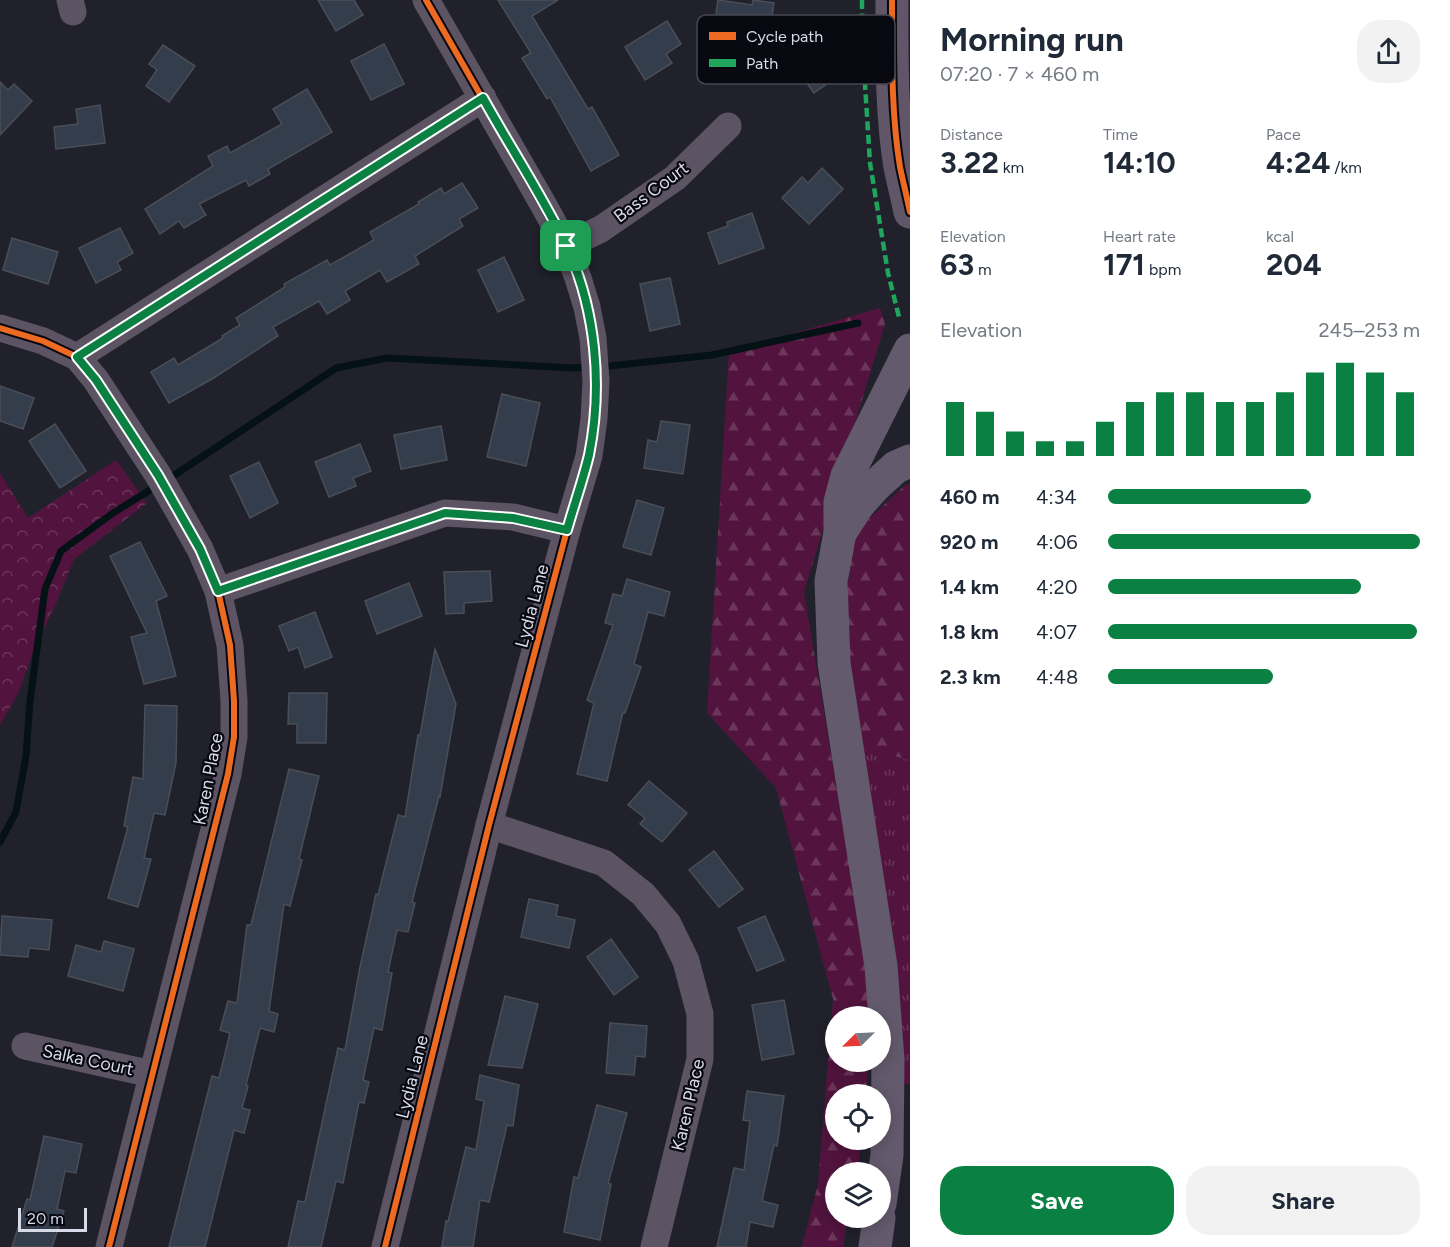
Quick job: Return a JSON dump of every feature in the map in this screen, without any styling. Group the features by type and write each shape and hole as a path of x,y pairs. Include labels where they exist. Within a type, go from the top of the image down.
{"highway":[{"path":"886,1162 888,1060 881,966 834,663 831,581 840,532 840,502 847,476 910,350"},
{"path":"840,532 858,505 875,486 896,468 910,461"},
{"path":"875,1247 878,1228"}],"main road":[{"path":"893,84 900,166 910,212"}],"street":[{"name":"Lydia Lane","path":"385,1247 489,825 567,530 589,456 596,381 593,338 587,307 566,246 426,0"},
{"path":"77,357 483,98"},
{"name":"Bass Court","path":"566,246 601,229 675,178 728,126"},
{"name":"Karen Place","path":"0,328 43,341 77,357 96,380 158,475 200,549 218,591 230,645 234,737 228,774 109,1247"},
{"path":"218,591 445,513 513,518 567,530"},
{"name":"Karen Place","path":"489,825 604,863 643,894 668,924 686,961 700,1014 700,1059 654,1247"},
{"name":"Salka Court","path":"25,1046 152,1074"}],"green space":[{"path":"880,308 885,324 804,592 867,969 868,1006 832,1006 833,999 776,788 707,713 729,352"},
{"path":"116,460 147,503 74,559 56,604 34,649 18,694 0,725 0,473 28,518"},
{"path":"910,484 910,760 874,751 856,736 842,618 856,531 904,486"},
{"path":"856,736 874,751 910,760 910,1084 902,1083 894,939"},
{"path":"827,1072 867,1072 867,1084 826,1084"},
{"path":"825,1098 825,1150 860,1150 859,1162 825,1162 825,1228 846,1228 843,1247 802,1247 818,1184"}],"building":[{"path":"318,0 354,0 363,15 336,31"},
{"path":"498,0 558,0 532,16 588,109 592,107 619,155 591,171 550,97 547,99 522,58 531,53"},
{"path":"718,0 752,5 753,0 774,3 772,15 716,15"},
{"path":"667,21 681,44 666,54 672,63 645,80 625,47"},
{"path":"384,44 404,84 371,100 351,61"},
{"path":"163,45 195,66 169,102 146,86 157,70 149,64"},
{"path":"0,82 8,90 14,84 32,101 0,135"},
{"path":"807,84 826,84 814,93"},
{"path":"307,89 332,132 268,169 270,174 249,186 246,180 199,204 206,215 184,228 179,221 160,234 145,209 213,166 208,156 227,146 230,153 282,124 273,109"},
{"path":"100,105 105,143 56,149 54,127 78,124 76,109"},
{"path":"822,168 843,189 809,224 782,198 802,177 808,183"},
{"path":"462,183 478,208 459,219 463,226 415,256 419,264 387,282 380,270 345,291 350,300 327,314 319,301 273,327 278,336 212,379 169,403 151,372 174,358 178,365 223,338 222,336 240,325 236,318 285,287 284,284 327,260 330,265 374,240 370,232 419,204 418,202 441,188 444,194"},
{"path":"752,213 764,248 719,264 708,233 728,226 727,222"},
{"path":"120,228 133,253 117,262 121,270 96,283 79,248"},
{"path":"12,238 58,252 48,284 3,270"},
{"path":"504,257 524,300 498,312 478,270"},
{"path":"670,278 680,324 650,331 640,284"},
{"path":"0,386 34,398 23,429 0,421"},
{"path":"502,394 540,403 526,466 487,457"},
{"path":"661,421 690,425 683,474 644,468 648,440 657,442"},
{"path":"55,424 86,471 60,488 29,441"},
{"path":"441,426 447,460 401,469 394,435"},
{"path":"360,444 371,471 353,478 356,486 329,497 315,462"},
{"path":"259,462 278,503 250,518 230,476"},
{"path":"637,500 664,508 651,555 623,547"},
{"path":"140,542 167,596 156,601 176,676 144,684 131,637 147,633 110,556"},
{"path":"490,571 492,601 464,603 464,613 446,614 444,572"},
{"path":"627,579 670,592 664,616 648,612 634,664 641,667 625,713 623,712 607,781 577,774 594,703 587,700 613,625 605,623 613,594 622,596"},
{"path":"409,583 422,616 377,634 365,601"},
{"path":"315,612 332,657 305,668 298,647 289,651 279,626"},
{"path":"435,649 456,704 440,797 412,902 415,903 408,932 397,930 388,972 392,973 382,1030 374,1028 363,1080 369,1082 364,1103 359,1102 343,1183 336,1181 321,1247 288,1247 298,1201 305,1202 338,1048 345,1050 376,894 378,895 398,815 405,817"},
{"path":"289,693 327,693 326,743 297,743 297,724 288,724"},
{"path":"145,705 177,706 176,763 165,815 154,813 144,858 151,859 138,907 108,898 128,827 124,826 133,777 143,779"},
{"path":"289,769 319,776 290,906 284,904 269,1011 278,1014 274,1032 260,1028 242,1108 250,1110 244,1133 234,1130 205,1247 169,1247 212,1076 219,1078 230,1033 220,1030 228,1001 237,1003 247,925 251,925"},
{"path":"649,781 687,813 662,842 640,824 645,818 628,805"},
{"path":"714,851 743,889 719,907 689,870"},
{"path":"529,899 558,905 556,916 575,920 569,948 521,937"},
{"path":"2,916 52,920 49,950 29,948 28,957 0,955"},
{"path":"765,916 784,960 757,971 738,928"},
{"path":"611,939 638,977 614,995 587,957"},
{"path":"104,941 134,949 123,991 68,976 76,945 101,952"},
{"path":"505,996 538,1004 522,1068 488,1065"},
{"path":"784,1000 794,1054 762,1060 752,1005"},
{"path":"610,1023 647,1026 645,1057 636,1056 634,1075 606,1073"},
{"path":"480,1075 519,1085 513,1126 507,1125 489,1202 480,1200 473,1247 442,1247 446,1221 448,1222 466,1147 476,1150 484,1101 476,1099"},
{"path":"747,1091 784,1096 777,1146 774,1145 762,1201 778,1205 773,1227 750,1222 746,1247 717,1247 734,1168 744,1170 750,1121 743,1120"},
{"path":"597,1105 627,1113 608,1184 611,1184 600,1240 564,1232 574,1177 578,1178"},
{"path":"44,1136 82,1144 76,1173 65,1171 57,1209 64,1211 52,1247 12,1247 27,1199 30,1200"}],"waterway":[{"path":"600,367 712,355 858,323"},
{"path":"167,480 336,368 387,358 589,367"},
{"path":"0,842 16,812 26,756 30,701 45,589 61,551 113,513 158,485"}],"marked path":[{"path":"862,0 862,15"},
{"path":"865,84 870,163 888,273 899,317"}],"cycle path":[{"path":"385,1247 489,825 567,530 589,456 596,381 593,338 587,307 566,246 426,0"},
{"path":"892,0 892,15"},
{"path":"893,84 900,167 910,212"},
{"path":"0,328 43,341 77,357 96,380 158,475 200,549 218,591 230,645 234,737 228,774 109,1247"}],"route":[{"path":"483,98 566,246 587,307 593,338 596,381 589,456 567,530 513,518 445,513 218,591 200,549 158,475 96,380 77,357 483,98"}]}
